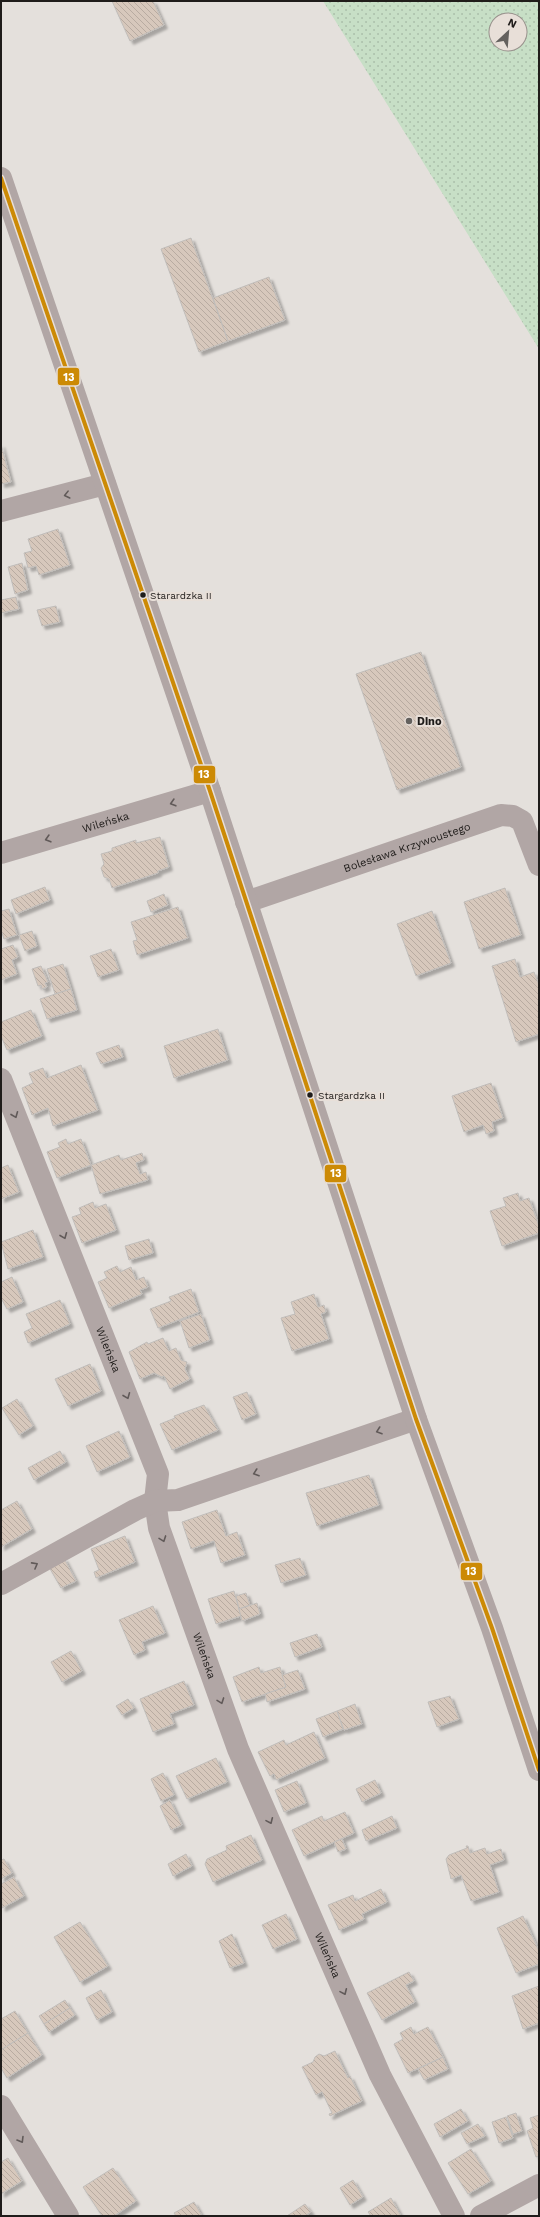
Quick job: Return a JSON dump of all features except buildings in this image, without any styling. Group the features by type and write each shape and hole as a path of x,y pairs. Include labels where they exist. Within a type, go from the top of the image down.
{"street":[{"path":"1,178 210,791 416,1419 492,1628 539,1770"},
{"path":"1,512 105,484"},
{"name":"Wileńska","path":"1,853 210,791"},
{"name":"Bolesława Krzywoustego","path":"246,902 500,815 513,816 522,821 539,865"},
{"name":"Wileńska","path":"1,1079 158,1474 155,1501 159,1528 238,1749 380,2075 454,2216"},
{"path":"1,1584 135,1510 155,1501 178,1500 416,1419"},
{"path":"1,2106 68,2216"},
{"path":"481,2216 539,2185"}],"green space":[{"path":"323,1 539,1 539,349"}],"transit line":[{"name":"13","path":"1,178 210,791 416,1419 492,1628 539,1770"}],"place":[{"name":"Starardzka II","path":"143,595"},
{"name":"Dino","path":"409,721"},
{"name":"Stargardzka II","path":"310,1095"}]}
